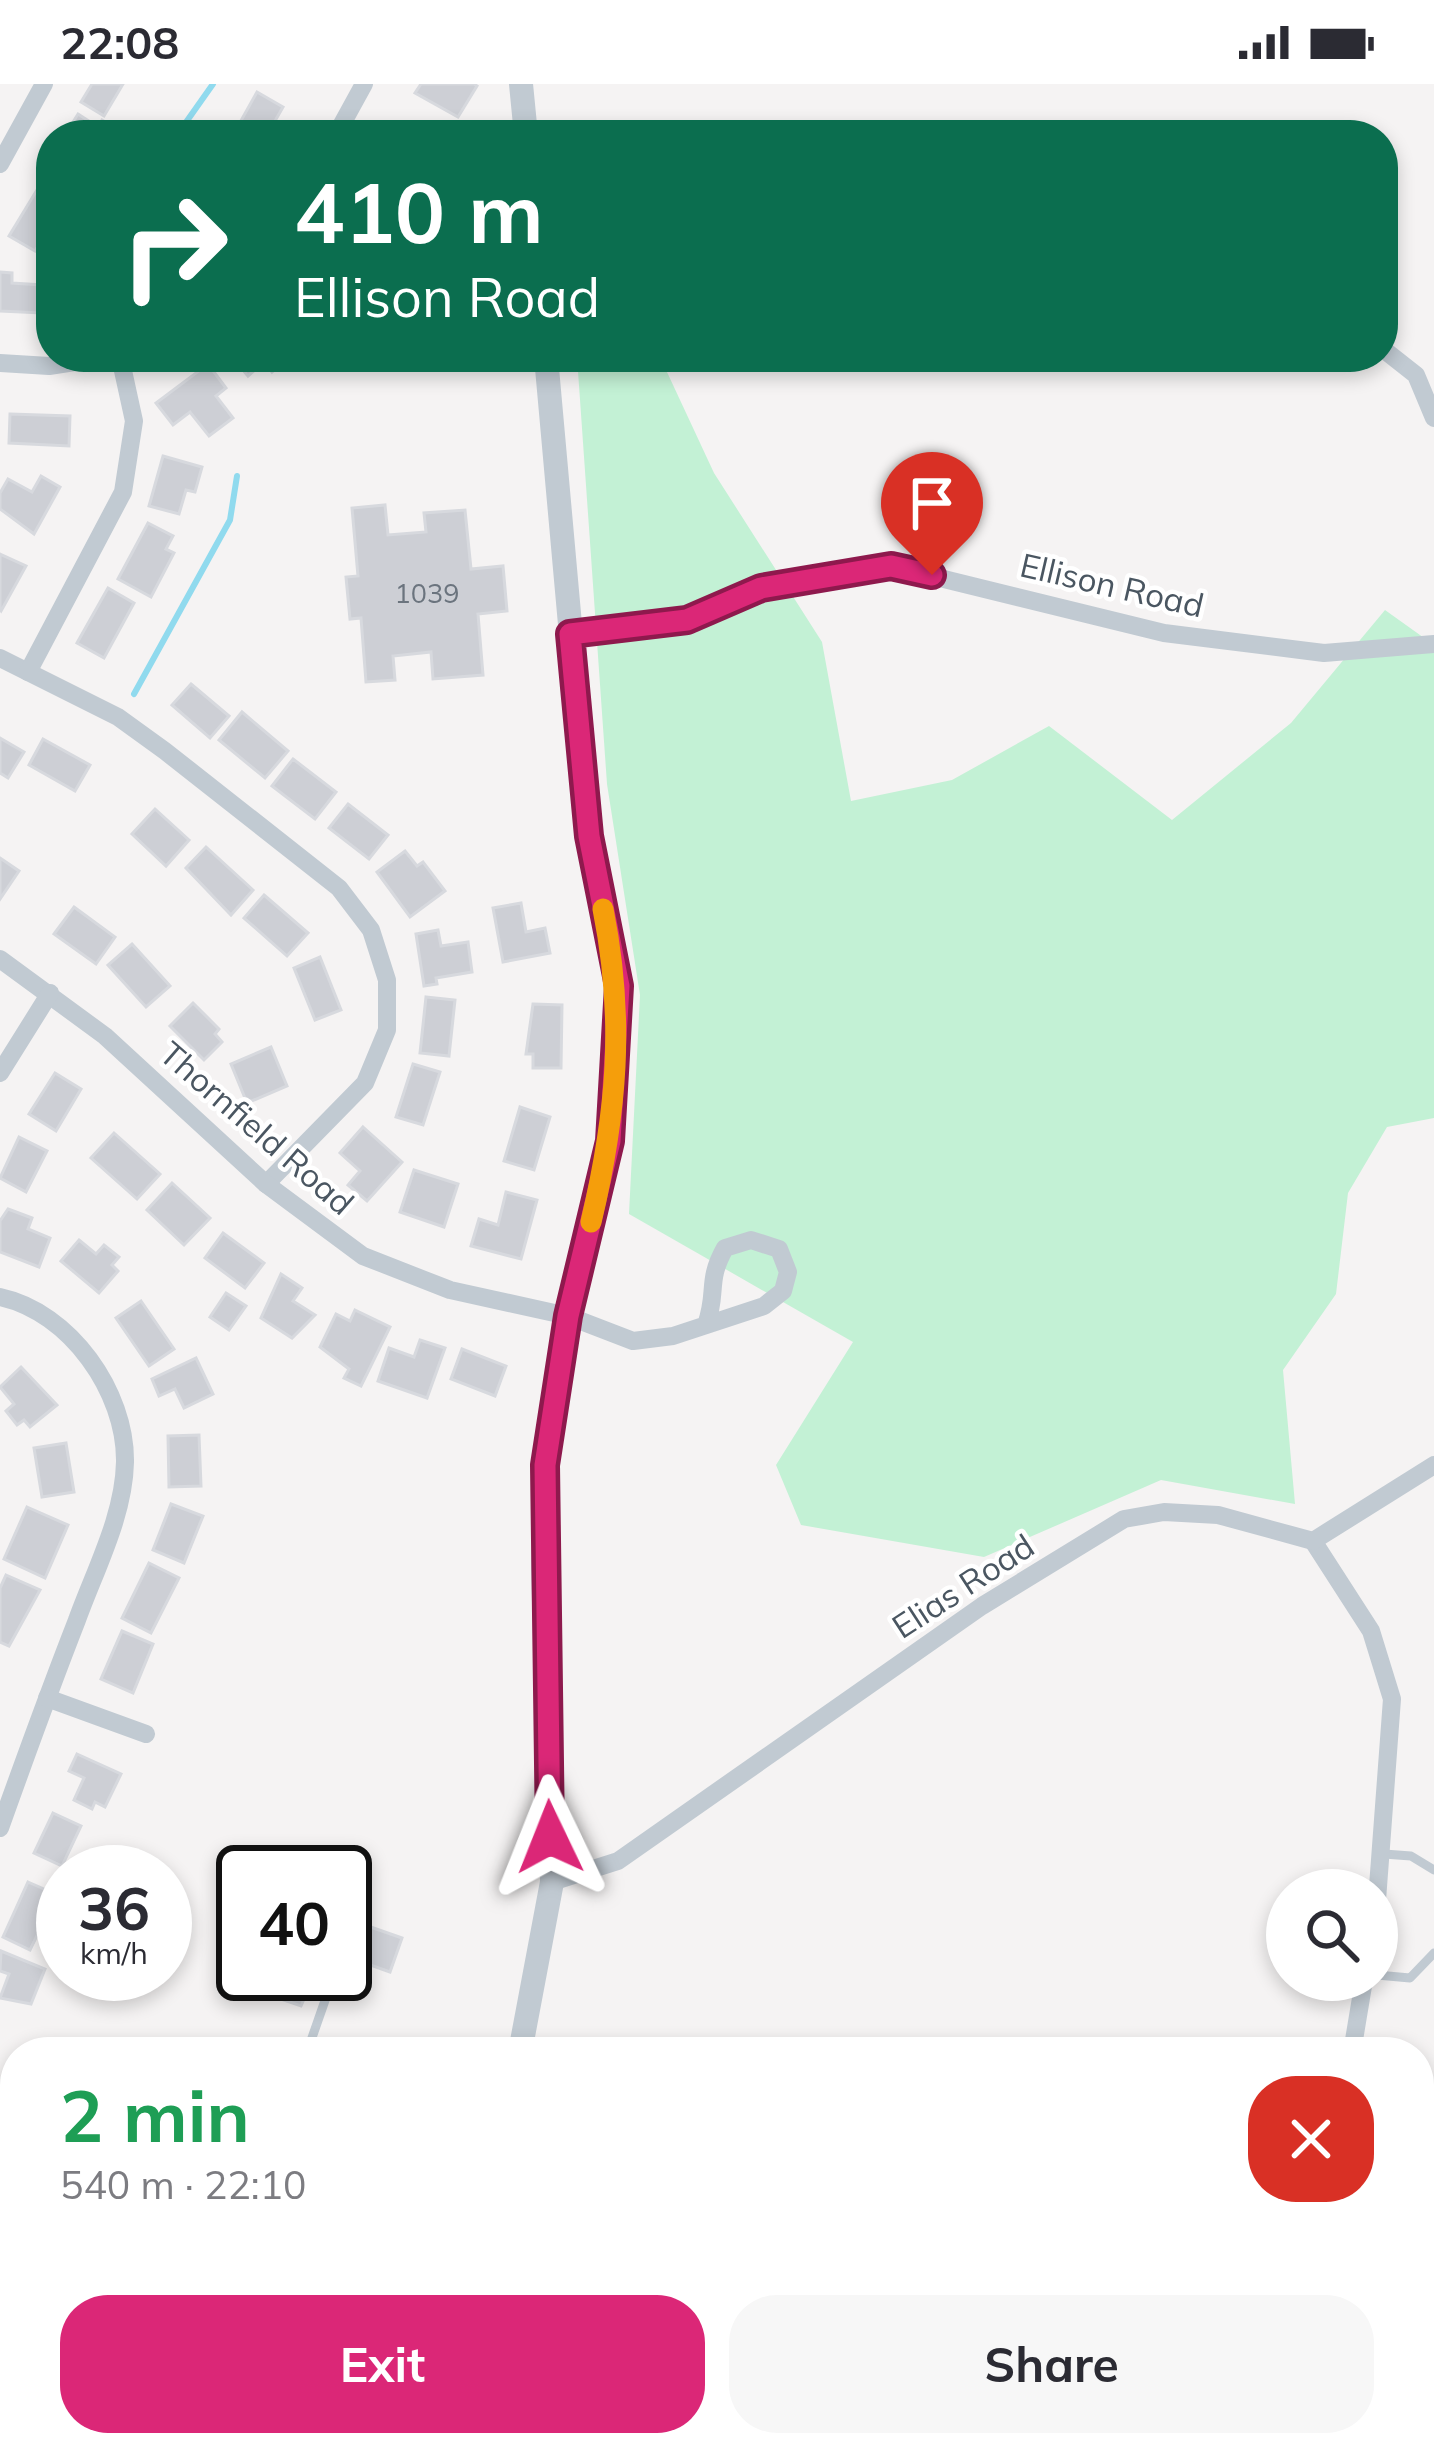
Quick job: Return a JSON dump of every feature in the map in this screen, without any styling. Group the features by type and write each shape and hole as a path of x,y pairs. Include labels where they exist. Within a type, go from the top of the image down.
{"street":[{"path":"0,164 44,84"},
{"path":"344,120 364,84"},
{"path":"521,84 525,120"},
{"path":"1398,361 1416,375 1434,418"},
{"path":"0,363 36,365"},
{"path":"28,672 123,493 134,421 123,372"},
{"path":"523,2037 552,1882 545,1465 568,1316 610,1141 619,986 589,836 546,372"},
{"name":"Ellison Road","path":"570,634 687,620 761,588 891,566 1163,633 1324,653 1434,644"},
{"path":"0,658 118,717 339,888 371,930 387,980 387,1030 365,1083 266,1184"},
{"name":"Thornfield Road","path":"0,958 105,1036 266,1184 363,1256 450,1290 568,1316 633,1340 706,1325 764,1306 783,1291 788,1272 779,1249 751,1240 725,1247 710,1275 714,1300 706,1325"},
{"path":"0,1072 50,993"},
{"path":"0,1297 60,1328 97,1369 119,1414 125,1462 115,1520 0,1828"},
{"path":"1382,1869 1392,1699 1371,1631 1313,1541 1434,1465"},
{"name":"Elias Road","path":"552,1882 619,1861 982,1606 1124,1519 1164,1512 1218,1515 1313,1541"},
{"path":"47,1698 146,1734"},
{"path":"1354,2037 1360,2001"}],"lane":[{"path":"1384,1854 1411,1856 1434,1870"},
{"path":"1398,1977 1410,1978 1434,1953"},
{"path":"312,2037 325,2001"}],"green space":[{"path":"578,372 667,372 714,473 822,642 851,801 952,780 1049,726 1172,820 1291,723 1385,610 1434,645 1434,1118 1387,1127 1348,1193 1336,1294 1283,1370 1295,1504 1161,1480 984,1557 801,1525 776,1465 853,1342 629,1214 640,995 607,784"}],"building":[{"path":"92,84 123,84 104,116 81,102"},
{"path":"421,84 477,86 458,117 415,93"},
{"path":"257,92 283,107 276,120 241,120"},
{"path":"36,192 35,251 9,236"},
{"path":"0,272 12,273 12,283 36,285 36,313 0,311"},
{"path":"197,372 214,372 226,388 216,396 233,418 209,436 190,412 173,425 156,403"},
{"path":"10,414 70,416 69,446 9,443"},
{"path":"163,456 202,467 195,492 186,490 179,514 149,506"},
{"path":"41,476 60,487 34,534 0,509 0,493 8,479 32,492"},
{"path":"385,505 388,535 426,532 424,513 465,510 471,569 503,566 507,611 478,614 483,675 433,679 431,652 393,656 395,680 366,682 361,618 350,619 346,577 358,576 352,508"},
{"path":"148,523 173,536 166,549 174,553 151,597 118,579"},
{"path":"0,554 26,566 1,611 0,610"},
{"path":"108,588 134,603 104,658 77,643"},
{"path":"191,684 229,716 210,738 172,705"},
{"path":"242,712 288,751 265,778 219,740"},
{"path":"0,738 24,752 8,778 0,773"},
{"path":"43,739 90,765 75,791 29,765"},
{"path":"293,759 336,792 315,819 272,786"},
{"path":"348,804 388,835 369,859 329,828"},
{"path":"155,809 189,840 166,866 132,834"},
{"path":"206,847 253,890 231,915 186,868"},
{"path":"405,851 417,866 423,862 445,891 410,917 377,872"},
{"path":"0,858 19,871 0,899"},
{"path":"264,895 308,933 287,956 244,918"},
{"path":"521,903 526,932 545,928 550,953 503,962 493,908"},
{"path":"74,907 115,937 96,964 54,934"},
{"path":"438,930 441,946 468,942 472,972 436,978 437,984 424,986 416,934"},
{"path":"132,944 170,986 146,1007 108,965"},
{"path":"320,957 341,1010 315,1020 294,968"},
{"path":"426,997 455,1000 449,1056 420,1053"},
{"path":"193,1003 219,1029 215,1034 222,1042 204,1060 170,1026"},
{"path":"533,1004 562,1005 561,1068 533,1068 533,1054 526,1054"},
{"path":"271,1047 287,1086 247,1103 231,1064"},
{"path":"413,1064 440,1072 423,1125 396,1117"},
{"path":"55,1073 81,1089 56,1131 29,1114"},
{"path":"520,1107 550,1117 534,1170 504,1161"},
{"path":"363,1127 402,1162 367,1201 348,1185 360,1171 340,1153"},
{"path":"114,1133 160,1174 137,1199 91,1158"},
{"path":"19,1137 47,1151 26,1192 0,1178"},
{"path":"414,1170 458,1184 444,1227 400,1212"},
{"path":"172,1183 210,1218 184,1245 147,1210"},
{"path":"506,1192 537,1200 521,1259 471,1246 479,1219 498,1225"},
{"path":"8,1209 32,1218 28,1229 50,1238 39,1267 0,1252 0,1221"},
{"path":"223,1233 264,1263 245,1288 205,1258"},
{"path":"79,1240 96,1254 104,1245 119,1257 112,1265 118,1271 99,1293 61,1261"},
{"path":"281,1274 302,1288 293,1301 315,1315 292,1338 261,1318"},
{"path":"226,1293 246,1306 229,1330 210,1317"},
{"path":"141,1301 174,1349 149,1366 116,1318"},
{"path":"355,1310 390,1327 361,1386 344,1378 349,1369 320,1347 336,1314 350,1321"},
{"path":"420,1340 445,1348 427,1398 378,1381 389,1348 414,1357"},
{"path":"462,1349 506,1366 495,1396 451,1379"},
{"path":"196,1358 213,1394 184,1408 175,1389 159,1396 152,1379"},
{"path":"21,1367 57,1405 30,1427 24,1420 17,1425 6,1411 14,1404 0,1387"},
{"path":"199,1435 201,1486 169,1487 168,1436"},
{"path":"66,1443 74,1492 42,1497 34,1448"},
{"path":"171,1504 203,1516 184,1563 153,1550"},
{"path":"27,1507 68,1525 45,1578 4,1559"},
{"path":"149,1563 179,1578 151,1633 122,1618"},
{"path":"6,1575 40,1590 9,1646 0,1642 0,1588"},
{"path":"122,1631 153,1644 133,1693 101,1679"},
{"path":"77,1754 121,1774 105,1807 95,1802 92,1809 74,1800 84,1778 69,1771"},
{"path":"53,1813 81,1826 72,1845 38,1845"},
{"path":"28,1882 36,1886 36,1938 30,1950 3,1937"},
{"path":"372,1927 402,1938 390,1972 372,1966"},
{"path":"1,1951 36,1965 31,2004 0,1998 9,1974 0,1971"}],"waterway":[{"path":"188,120 213,84"},
{"path":"134,694 230,520 237,476"}],"slow traffic":[{"path":"591,1222 610,1141 619,986 603,909"}],"route":[{"path":"550,1837 545,1465 568,1316 610,1141 619,986 589,836 570,634 687,620 761,588 891,566 932,575"}]}
